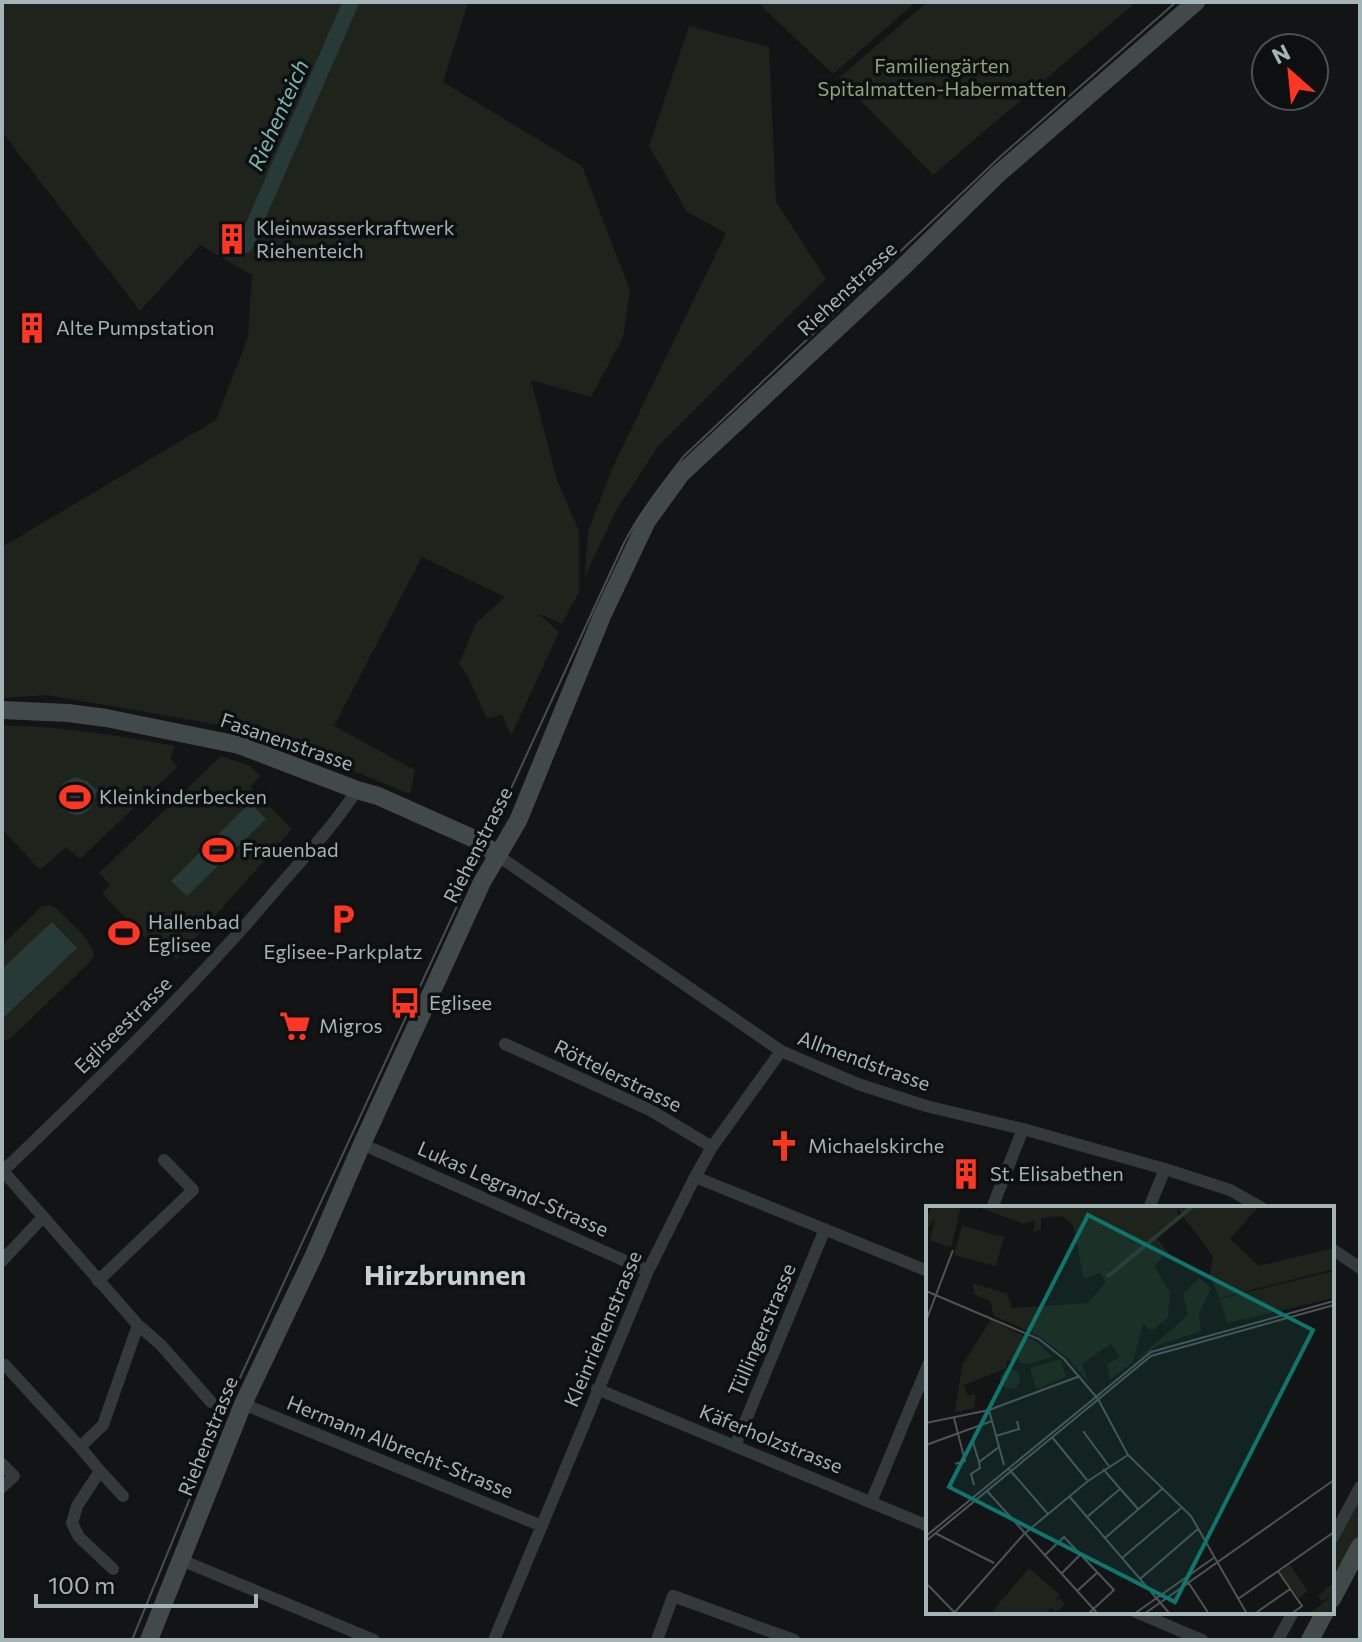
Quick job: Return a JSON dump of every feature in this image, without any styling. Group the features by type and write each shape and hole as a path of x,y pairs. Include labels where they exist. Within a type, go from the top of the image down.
{"main road":[{"name":"Riehenstrasse","path":"149,1640 243,1404 314,1255 477,891 518,821 602,616 647,521 681,474 997,175 1196,2"},
{"name":"Fasanenstrasse","path":"2,710 106,718 224,741 378,796 479,841 497,855"},
{"path":"1334,1595 1360,1546"},
{"path":"1310,1640 1324,1614"}],"street":[{"name":"Egliseestrasse","path":"2,1172 205,971 294,869 357,790"},
{"name":"Allmendstrasse","path":"497,855 781,1051 858,1084 926,1106 1023,1129 1165,1169 1230,1190 1258,1206"},
{"name":"Röttelerstrasse","path":"505,1044 650,1110 712,1147"},
{"name":"Kleinriehenstrasse","path":"494,1640 648,1271 712,1147 781,1051"},
{"path":"993,1206 1023,1129"},
{"name":"Lukas Legrand-Strasse","path":"362,1144 648,1271"},
{"path":"98,1281 193,1190 164,1160"},
{"path":"1150,1206 1165,1169"},
{"path":"2,1172 211,1402"},
{"path":"695,1177 926,1270"},
{"path":"2,1261 43,1217"},
{"name":"Tüllingerstrasse","path":"735,1446 825,1229"},
{"path":"1334,1250 1360,1268"},
{"path":"80,1447 103,1425 138,1325"},
{"path":"5,1365 123,1496"},
{"path":"871,1502 926,1370"},
{"name":"Käferholzstrasse","path":"597,1389 926,1525"},
{"name":"Hermann Albrecht-Strasse","path":"243,1404 542,1526"},
{"path":"2,1464 14,1476 2,1487"},
{"path":"100,1471 77,1506 72,1523 79,1537 113,1569"},
{"path":"1334,1535 1360,1487"},
{"path":"181,1560 374,1640"},
{"path":"657,1640 673,1596 794,1640"},
{"path":"1143,1614 1202,1640"},
{"path":"1278,1640 1292,1614"}],"green space":[{"path":"2,2 468,2 443,82 582,166 630,290 623,337 591,397 531,380 557,480 579,531 579,592 562,624 538,613 559,632 511,736 502,714 487,719 459,664 476,623 505,597 422,557 334,726 415,770 410,794 255,731 47,695 2,698 2,547 216,420 248,337 252,275 200,245 140,311 2,132"},
{"path":"757,2 916,2 833,74"},
{"name":"Familiengärten Spitalmatten-Habermatten","path":"927,2 1136,2 933,175 839,78"},
{"path":"689,26 769,47 776,202 826,279 658,446 616,511 585,576 588,532 611,471 726,233 687,212 649,146"},
{"path":"2,725 89,732 175,746 170,759 178,766 80,859 66,847 40,870 2,829"},
{"name":"Frauenbad","path":"221,756 250,766 260,776 250,787 292,829 177,959 162,945 156,950 102,893 110,885 99,873"},
{"path":"49,905 78,930 94,955 10,1039 2,1041 2,945 41,907"},
{"path":"1360,1487 1360,1546 1334,1595 1334,1535"}],"shaded area":[{"name":"Kleinkinderbecken","path":"75,777 87,781 95,789 123,785 96,792 87,811 71,814 62,807 57,795 63,783"},
{"name":"Frauenbad","path":"250,803 266,819 187,896 171,881"},
{"path":"52,922 77,948 2,1019 2,969"}],"waterway":[{"name":"Riehenteich","path":"245,245 351,2"}],"tram line":[{"path":"132,1640 233,1393 637,520 684,456 1001,156 1176,2"}],"place":[{"name":"Kleinwasserkraftwerk Riehenteich","path":"232,239"},
{"name":"Alte Pumpstation","path":"32,328"},
{"name":"Kleinkinderbecken","path":"75,797"},
{"name":"Frauenbad","path":"218,850"},
{"name":"Eglisee-Parkplatz","path":"343,919"},
{"name":"Hallenbad Eglisee","path":"124,933"},
{"name":"Eglisee","path":"405,1003"},
{"name":"Migros","path":"295,1026"},
{"name":"Michaelskirche","path":"784,1146"},
{"name":"St. Elisabethen","path":"966,1174"}],"district":[{"name":"Hirzbrunnen","path":"445,1275"}]}
